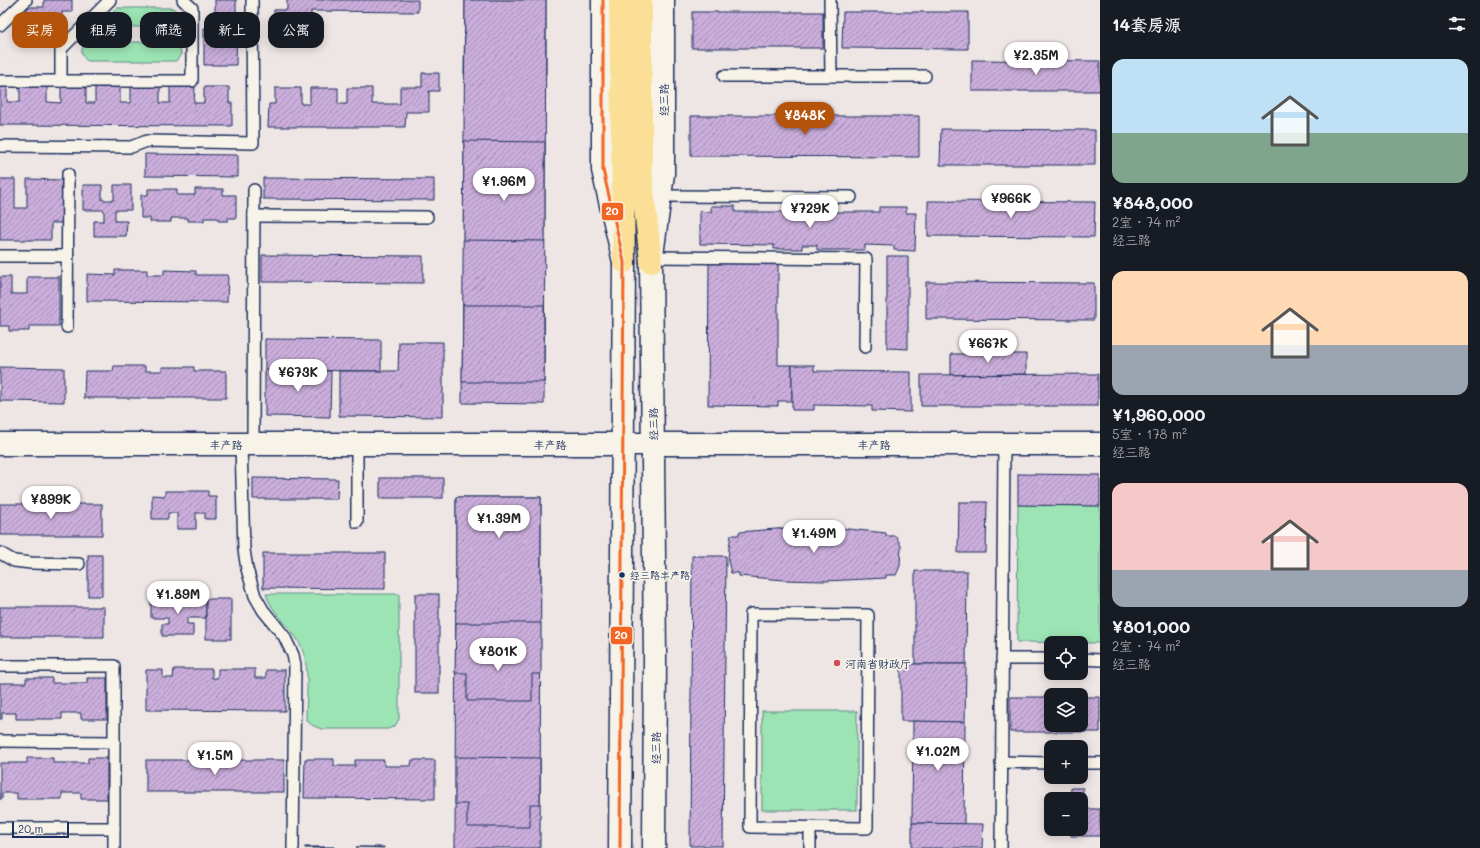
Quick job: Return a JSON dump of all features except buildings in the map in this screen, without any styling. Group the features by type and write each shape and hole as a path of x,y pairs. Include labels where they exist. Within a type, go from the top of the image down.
{"highway":[{"path":"620,0 624,262"},
{"path":"641,0 641,172 652,259"}],"main road":[{"path":"603,0 603,170 624,262 620,848"},
{"name":"经三路","path":"654,848 655,656 652,259 663,174 663,0"},
{"name":"丰产路","path":"0,444 1100,444"}],"lane":[{"path":"0,25 26,0"},
{"path":"61,81 61,49 110,0"},
{"path":"0,80 192,81 192,8 183,0"},
{"path":"0,146 131,147 147,141 253,143 252,0"},
{"path":"830,0 830,76"},
{"path":"724,76 924,76"},
{"path":"67,327 68,174"},
{"path":"254,190 244,550 247,569 255,596 263,610 284,636 293,655 295,665 293,848"},
{"path":"660,196 851,197"},
{"path":"254,216 427,217"},
{"path":"0,256 68,256"},
{"path":"652,259 866,258 865,347"},
{"path":"357,444 357,522"},
{"path":"1000,848 1004,444"},
{"path":"0,553 14,561 79,564"},
{"path":"751,614 868,615 867,828 810,828 750,827 751,614"},
{"path":"1002,659 1044,659"},
{"path":"1088,660 1100,660"},
{"path":"0,666 114,666 114,848"},
{"path":"0,741 114,742"},
{"path":"1001,762 1044,763"},
{"path":"1088,763 1100,763"},
{"path":"0,828 114,828"},
{"path":"810,828 810,848"}],"green space":[{"path":"117,8 173,8 177,12 140,12 140,27 132,27 132,12 114,12"},
{"path":"132,42 140,42 140,48 180,48 181,54 176,61 87,61 82,54 82,49 132,48"},
{"path":"1018,505 1100,506 1100,643 1088,643 1088,636 1044,636 1044,642 1017,642"},
{"path":"266,594 399,594 399,719 395,726 388,729 321,729 312,725 306,720 307,678 305,657 297,639 275,611"},
{"path":"762,711 857,711 857,810 762,810"}],"transit line":[{"name":"20","path":"603,0 603,170 624,262 620,848"}],"place":[{"name":"经三路丰产路","path":"622,575"},
{"name":"河南省财政厅","path":"837,663"}]}
